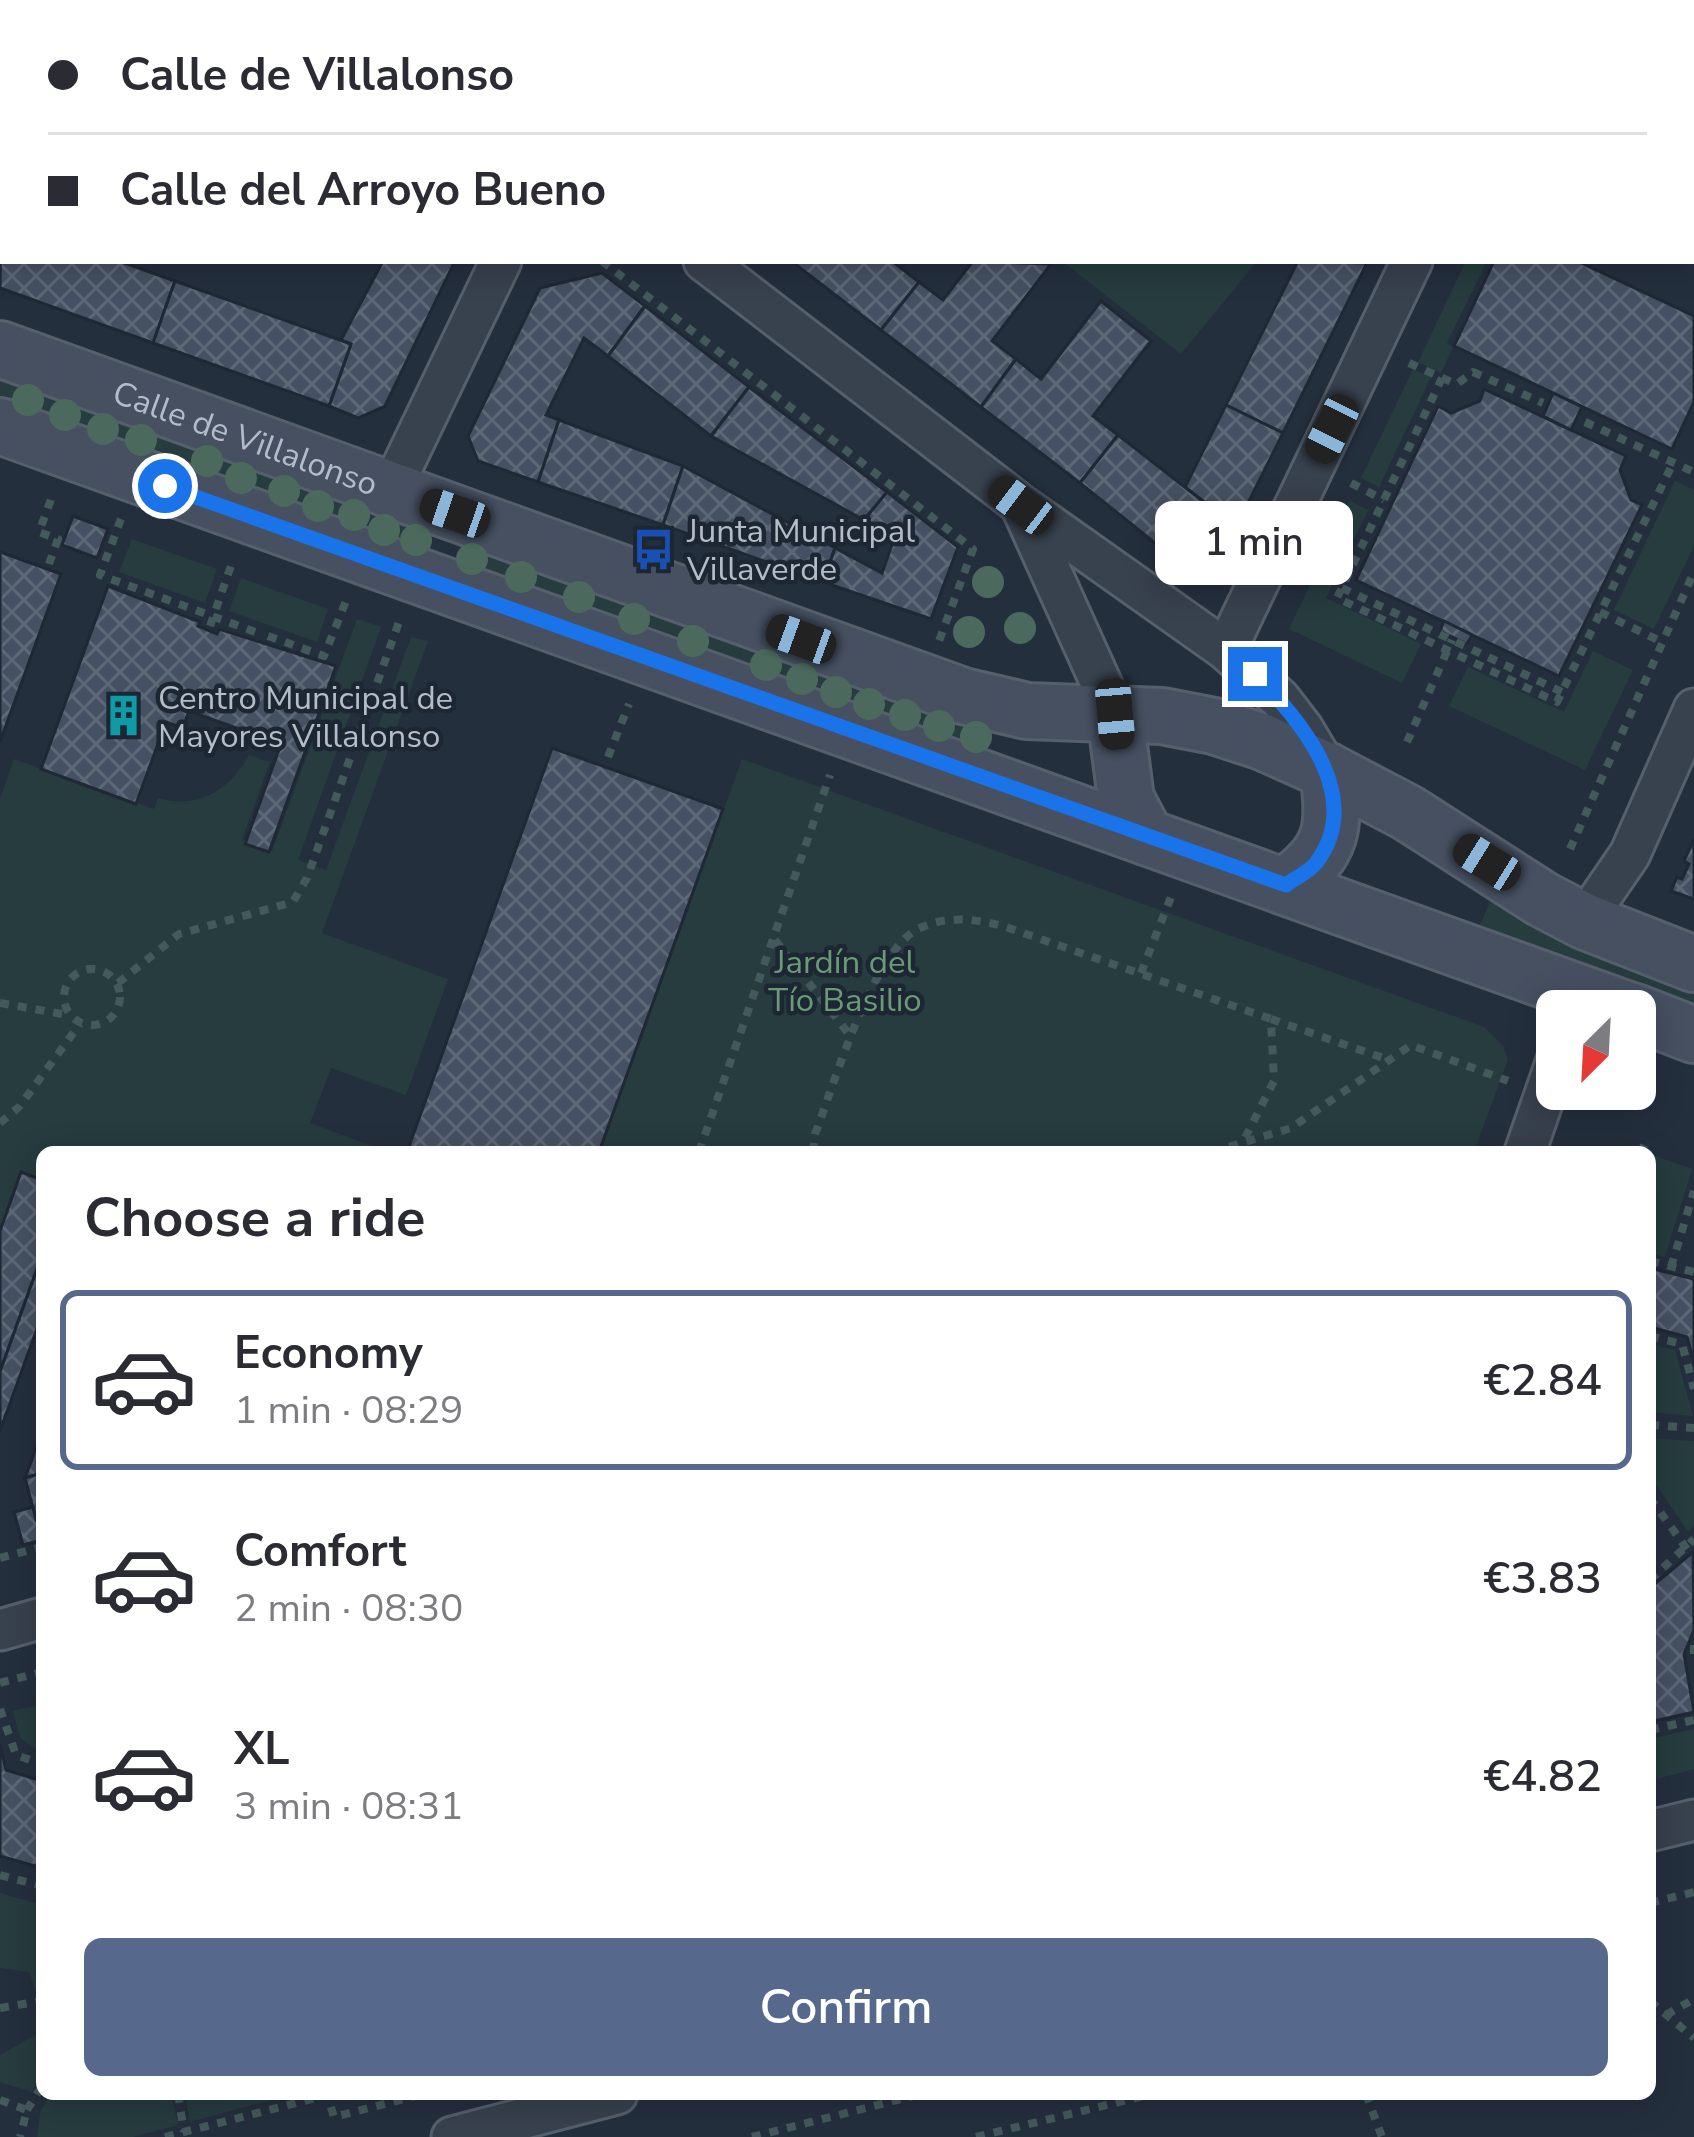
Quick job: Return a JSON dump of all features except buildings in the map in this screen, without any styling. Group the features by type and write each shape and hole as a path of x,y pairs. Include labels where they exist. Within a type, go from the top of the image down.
{"main road":[{"name":"Calle de Villalonso","path":"0,349 963,696 1028,711 1162,716 1214,726 1328,770 1408,813 1542,899 1584,921 1694,964"},
{"path":"0,426 1286,885 1550,990"},
{"path":"1115,714 1126,799 1146,837"},
{"path":"1286,885 1314,866 1326,843 1334,815 1328,770"},
{"path":"1656,1021 1694,1035"}],"street":[{"path":"391,490 500,264"},
{"path":"708,264 1021,505 1226,650 1280,699 1328,770"},
{"path":"1226,650 1411,264"},
{"path":"1021,505 1115,714"},
{"path":"1584,921 1630,854 1694,709"},
{"path":"1528,1146 1540,1110"},
{"path":"0,1630 36,1620"},
{"path":"1656,1830 1694,1820"},
{"path":"452,2137 593,2100"}],"path":[{"path":"606,264 973,549 939,641"},
{"path":"1409,363 1457,384 1474,372 1543,403"},
{"path":"1442,378 1337,598 1450,645 1557,702 1673,463"},
{"path":"1585,422 1694,472"},
{"path":"1352,483 1384,500"},
{"path":"49,564 58,539 39,532 53,494"},
{"path":"122,518 100,574 211,621 324,656 346,602"},
{"path":"211,621 233,560"},
{"path":"1570,849 1694,572"},
{"path":"1600,612 1662,642"},
{"path":"118,983 179,934 293,902 307,878 399,622"},
{"path":"1407,742 1450,645"},
{"path":"608,758 629,704"},
{"path":"701,1146 830,776"},
{"path":"1141,973 1171,897"},
{"path":"814,1146 887,958 918,928 963,917 1003,926 1390,1060"},
{"path":"774,939 852,1038"},
{"path":"79,971 104,971 118,983 120,1003 105,1023 80,1024 69,1015 64,991 79,971"},
{"path":"0,1004 69,1015"},
{"path":"1243,1142 1274,1081 1271,1019"},
{"path":"0,1123 19,1107 80,1024"},
{"path":"1231,1146 1291,1128 1411,1045 1509,1079"},
{"path":"1671,1267 1694,1191"},
{"path":"1656,1263 1694,1272"},
{"path":"1656,1338 1682,1344 1694,1390"},
{"path":"1656,1425 1694,1428"},
{"path":"1656,1506 1687,1550"},
{"path":"1656,1575 1694,1539"},
{"path":"0,1558 36,1549"},
{"path":"1694,1645 1694,1660"},
{"path":"0,1683 36,1674"},
{"path":"0,1709 16,1755 36,1763"},
{"path":"1656,1729 1694,1720"},
{"path":"0,1875 36,1884"},
{"path":"1656,1902 1694,1892"},
{"path":"1666,2015 1694,2000"},
{"path":"0,2008 36,2002"},
{"path":"1656,2006 1694,2038"},
{"path":"20,2137 36,2096"},
{"path":"0,2100 27,2110"},
{"path":"179,2100 184,2132"},
{"path":"165,2137 308,2100"},
{"path":"329,2100 334,2117 400,2100"},
{"path":"752,2137 897,2100"},
{"path":"976,2137 1127,2100"},
{"path":"1368,2100 1382,2137"}],"green space":[{"path":"1066,264 1255,264 1181,354"},
{"path":"1465,264 1486,264 1447,343 1453,347 1441,373 1418,362"},
{"path":"1413,369 1431,377 1379,487 1361,478"},
{"path":"0,375 432,530 423,554 0,402"},
{"path":"1675,481 1694,490 1694,546 1654,629 1614,610"},
{"path":"1350,501 1368,510 1326,598 1421,644 1402,683 1289,629"},
{"path":"132,539 217,569 205,603 119,572"},
{"path":"468,542 986,728 983,752 459,566"},
{"path":"241,578 328,609 317,642 229,611"},
{"path":"357,619 381,627 298,860 326,870 411,637 428,641 322,933 448,979 406,1095 331,1068 310,1123 372,1146 36,1146 36,1178 21,1173 0,1231 0,799 14,759 154,809 158,798 186,801 211,794 232,778 249,755 270,762 242,840 272,851"},
{"path":"1593,651 1633,670 1585,770 1449,706 1468,667 1564,712"},
{"name":"Jardín del Tío Basilio","path":"742,759 1484,1027 1503,1046 1508,1059 1476,1146 602,1146"},
{"path":"1494,894 1694,985 1694,1012 1656,998 1656,990 1633,990 1476,933"},
{"path":"1656,1156 1692,1169 1665,1257 1656,1255"},
{"path":"1656,1345 1675,1350 1693,1416 1656,1413"},
{"path":"1656,1438 1694,1441 1694,1525 1688,1531 1656,1485"},
{"path":"36,1705 36,1750 20,1738 13,1711"},
{"path":"1694,1729 1694,1769 1657,1779 1656,1738"},
{"path":"0,1893 36,1903 36,1992 29,1972 0,1968"},
{"path":"36,2034 32,2092 0,2082 0,2055"},
{"path":"47,2100 172,2100 178,2125 133,2137 37,2137"},
{"path":"186,2100 270,2100 190,2122"}],"place":[{"name":"Junta Municipal Villaverde","path":"653,549"},
{"name":"Centro Municipal de Mayores Villalonso","path":"124,716"}],"route":[{"path":"165,486 1286,885 1314,866 1326,843 1334,815 1328,770 1303,729 1255,674"}]}
